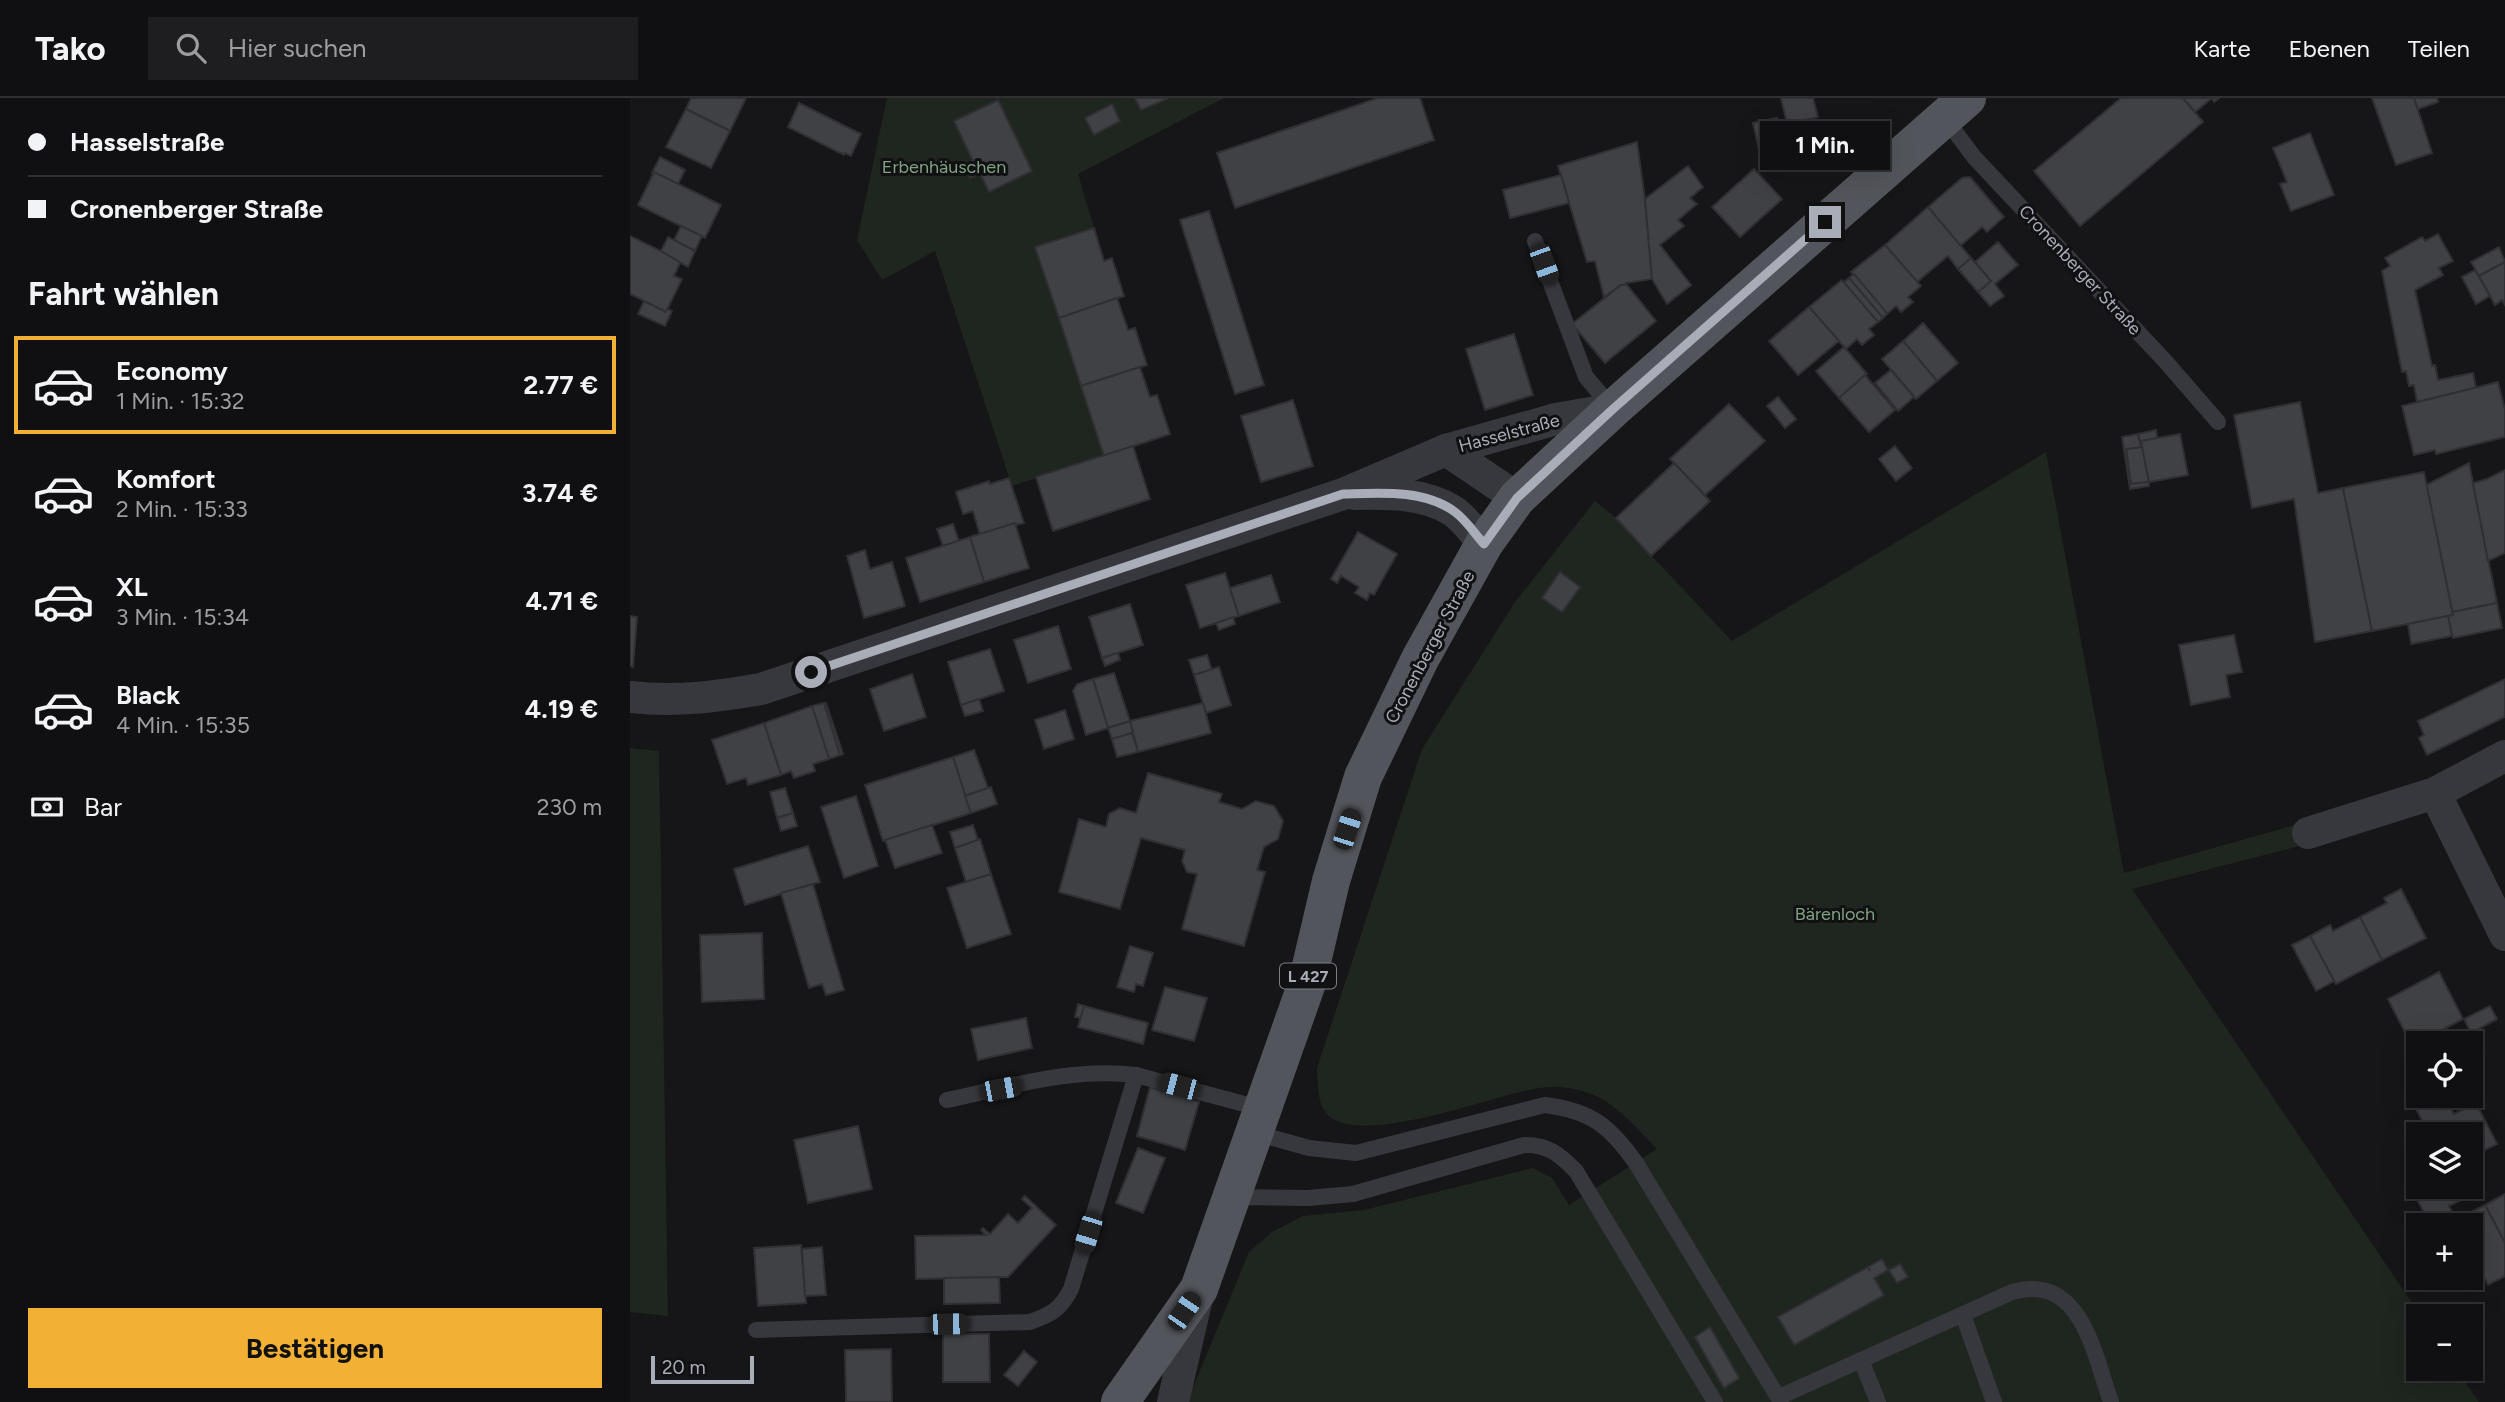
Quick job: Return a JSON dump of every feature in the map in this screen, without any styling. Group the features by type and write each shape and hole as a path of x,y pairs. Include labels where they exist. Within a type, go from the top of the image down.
{"main road":[{"name":"Cronenberger Straße","path":"1120,1402 1199,1289 1307,983 1331,881 1363,777 1420,659 1484,544 1517,498 1613,409 1956,107"}],"street":[{"name":"Hasselstraße","path":"630,697 666,701 688,700 761,688 1343,494 1446,450 1556,419 1613,409"},
{"name":"Hasselstraße","path":"1446,450 1517,498"},
{"name":"Hasselstraße","path":"1343,494 1384,493 1433,500 1455,512 1484,544"},
{"path":"2308,833 2435,793 2505,756"},
{"path":"2435,793 2505,935"},
{"path":"1173,1402 1199,1289"}],"lane":[{"name":"Cronenberger Straße","path":"1956,107 1974,157 2166,362 2218,422"},
{"path":"1535,241 1586,377 1613,409"},
{"path":"947,1100 1081,1073 1136,1075 1259,1121 1309,1148 1356,1153 1545,1105 1569,1108 1589,1115 1621,1142 1780,1400 1861,1360 2030,1287 2058,1294 2084,1324 2111,1402"},
{"path":"756,1330 1030,1322 1062,1306 1071,1289 1136,1075"},
{"path":"1232,1197 1308,1198 1353,1194 1524,1145 1540,1145 1558,1154 1576,1171 1715,1402"},
{"path":"1963,1315 1994,1402"},
{"path":"1861,1360 1878,1402"}],"green space":[{"name":"Erbenhäuschen","path":"887,98 1224,98 1078,174 1094,228 1035,248 1104,456 1012,486 935,251 882,280 857,240"},
{"name":"Bärenloch","path":"2046,452 2124,873 2306,822 2311,843 2132,889 2413,1304 2406,1304 2406,1381 2464,1381 2479,1402 1187,1402 1249,1252 1272,1232 1303,1216 1364,1210 1533,1168 1552,1178 1569,1205 1657,1149 1632,1123 1604,1100 1576,1089 1556,1087 1535,1089 1424,1118 1365,1126 1343,1123 1327,1114 1321,1104 1317,1068 1422,749 1515,602 1595,501 1616,518 1732,641"},
{"path":"630,748 659,751 668,1316 630,1312"}],"building":[{"path":"691,98 746,98 730,131 686,109"},
{"path":"1135,98 1166,98 1167,99 1141,110"},
{"path":"1378,98 1420,98 1434,140 1235,208 1217,153"},
{"path":"1781,98 1813,98 1818,117 1787,124"},
{"path":"2121,98 2183,98 2203,122 2080,226 2034,171"},
{"path":"2183,98 2212,98 2195,112"},
{"path":"2372,98 2414,98 2432,153 2396,165"},
{"path":"2414,98 2437,98 2438,102 2418,109"},
{"path":"998,100 1032,171 989,192 980,173 970,178 964,165 973,161 954,121"},
{"path":"799,103 861,134 851,156 788,127"},
{"path":"1112,104 1120,121 1094,135 1085,118"},
{"path":"686,109 730,131 711,168 666,147"},
{"path":"1777,118 1784,153 1761,158 1753,123"},
{"path":"2310,133 2334,195 2291,211 2280,184 2287,182 2273,148"},
{"path":"1637,142 1652,279 1626,283 1627,285 1621,285 1604,297 1595,261 1587,262 1558,166"},
{"path":"660,157 685,170 678,184 652,173"},
{"path":"1688,166 1703,187 1690,198 1697,204 1678,220 1684,226 1660,245 1691,285 1667,304 1652,279 1645,199"},
{"path":"1754,169 1782,199 1740,237 1712,207"},
{"path":"654,172 721,205 705,238 638,205"},
{"path":"1561,175 1569,203 1510,218 1503,190"},
{"path":"1970,177 2004,217 1987,232 1982,227 1960,246 1928,207 1962,178"},
{"path":"1928,207 1971,258 1958,269 1948,256 1917,282 1885,245"},
{"path":"1209,211 1264,385 1235,394 1180,220"},
{"path":"681,226 702,236 695,251 674,240"},
{"path":"1094,228 1104,261 1112,258 1124,296 1059,318 1035,247"},
{"path":"2438,234 2453,261 2439,268 2443,275 2415,290 2432,366 2435,365 2438,380 2473,373 2476,388 2417,402 2414,385 2409,386 2406,371 2402,372 2382,271 2390,266 2385,258 2422,237 2425,241"},
{"path":"630,236 681,261 674,276 682,279 666,312 630,294"},
{"path":"668,237 695,251 688,267 661,251"},
{"path":"1998,242 2018,265 1995,284 2004,296 1990,306 1978,292 1991,281 1975,262"},
{"path":"1885,245 1921,286 1908,297 1913,302 1901,312 1896,306 1887,314 1851,272"},
{"path":"2499,247 2505,262 2479,276 2471,262"},
{"path":"1971,258 1991,281 1978,292 1958,269"},
{"path":"2505,262 2505,305 2502,300 2495,305 2479,276"},
{"path":"2475,270 2490,296 2476,304 2462,277"},
{"path":"1854,274 1886,312 1883,318 1849,278"},
{"path":"1849,278 1883,318 1878,322 1843,283"},
{"path":"1842,280 1878,322 1869,329 1874,335 1862,345 1857,339 1846,349 1809,307"},
{"path":"1621,285 1627,285 1656,321 1605,363 1572,324"},
{"path":"1117,298 1128,330 1135,328 1147,365 1081,386 1059,318"},
{"path":"644,301 666,312 667,309 672,311 665,326 638,314"},
{"path":"1809,307 1839,341 1798,375 1769,341"},
{"path":"1923,323 1958,363 1937,381 1903,341"},
{"path":"1514,334 1533,395 1485,410 1466,349"},
{"path":"1903,341 1937,381 1916,399 1882,359"},
{"path":"1844,347 1867,374 1839,398 1816,371"},
{"path":"1140,367 1150,397 1157,395 1170,434 1104,456 1081,386"},
{"path":"1891,370 1914,397 1898,411 1875,383"},
{"path":"1865,375 1895,410 1869,432 1839,398"},
{"path":"2498,382 2505,410 2505,437 2436,454 2435,450 2414,455 2402,406"},
{"path":"1778,397 1796,419 1785,428 1767,406"},
{"path":"1293,400 1313,466 1261,482 1241,416"},
{"path":"2300,402 2318,493 2343,488 2372,631 2315,642 2294,499 2252,508 2234,415"},
{"path":"1729,404 1765,441 1705,495 1670,459"},
{"path":"2156,430 2157,438 2141,441 2149,482 2131,484 2126,449 2141,447 2138,434"},
{"path":"2138,434 2141,447 2126,449 2131,484 2149,482 2149,486 2130,489 2122,437"},
{"path":"2180,434 2188,475 2149,482 2141,441"},
{"path":"1133,446 1150,499 1053,531 1036,477"},
{"path":"1895,446 1912,468 1896,481 1879,459"},
{"path":"1674,463 1710,501 1651,556 1616,518"},
{"path":"2469,463 2497,603 2452,612 2426,485"},
{"path":"2505,470 2505,553 2488,561 2473,483"},
{"path":"2424,472 2453,615 2372,631 2343,488"},
{"path":"1009,478 1024,523 1015,523 980,535 973,511 963,514 956,492 989,481 990,484"},
{"path":"1015,523 1029,568 984,582 970,537"},
{"path":"953,524 959,541 943,546 937,529"},
{"path":"1358,532 1397,554 1374,595 1370,593 1367,600 1355,593 1359,587 1341,576 1337,583 1331,579"},
{"path":"970,537 984,582 920,602 906,558"},
{"path":"865,550 870,569 892,562 905,606 864,618 847,556"},
{"path":"1560,572 1580,587 1562,612 1542,598"},
{"path":"1225,573 1239,616 1200,628 1186,585"},
{"path":"1271,575 1280,602 1239,616 1230,588"},
{"path":"2497,603 2502,628 2453,638 2448,616 2453,615 2452,612"},
{"path":"1130,604 1143,645 1102,658 1089,617"},
{"path":"630,616 637,617 633,667 630,666"},
{"path":"2448,616 2452,636 2411,644 2408,624"},
{"path":"1233,617 1235,624 1219,630 1216,623"},
{"path":"1058,626 1071,669 1028,683 1014,640"},
{"path":"2234,635 2242,672 2226,675 2230,697 2191,705 2179,645"},
{"path":"990,649 1004,691 961,705 948,662"},
{"path":"1118,653 1120,660 1105,666 1102,658"},
{"path":"1207,655 1212,670 1194,675 1189,660"},
{"path":"1219,667 1231,705 1206,713 1194,675"},
{"path":"1114,673 1130,721 1108,728 1093,679"},
{"path":"912,674 926,717 884,731 870,689"},
{"path":"1093,679 1108,728 1086,735 1073,691 1077,684"},
{"path":"2505,679 2505,717 2427,755 2419,738 2424,735 2418,721"},
{"path":"979,699 983,711 965,716 961,705"},
{"path":"824,703 840,755 829,759 812,706"},
{"path":"826,703 843,754 840,755"},
{"path":"1203,703 1211,733 1138,752 1130,721"},
{"path":"812,706 829,759 813,764 815,771 794,778 791,771 781,775 764,723"},
{"path":"1065,710 1074,739 1044,749 1035,720"},
{"path":"1130,721 1133,733 1112,739 1108,728"},
{"path":"764,723 781,775 748,785 746,778 727,784 712,740"},
{"path":"1132,733 1138,752 1117,757 1112,739"},
{"path":"974,750 988,788 965,796 953,757"},
{"path":"953,757 971,813 883,841 865,785"},
{"path":"1148,773 1222,794 1219,802 1242,809 1256,801 1274,806 1283,821 1278,839 1264,847 1257,870 1265,872 1244,946 1182,929 1197,874 1187,872 1182,861 1185,850 1141,838 1120,909 1059,892 1079,819 1106,827 1109,814 1120,808 1136,813"},
{"path":"991,787 997,804 971,813 965,796"},
{"path":"785,788 793,813 777,818 770,792"},
{"path":"856,796 878,866 844,878 821,807"},
{"path":"793,813 797,826 781,831 777,818"},
{"path":"932,825 942,853 895,868 885,840"},
{"path":"973,825 978,840 955,848 950,832"},
{"path":"980,839 991,874 966,882 955,848"},
{"path":"808,846 820,882 745,905 734,869"},
{"path":"991,874 1011,934 967,948 947,888"},
{"path":"813,884 844,990 826,995 822,984 809,988 781,893"},
{"path":"2401,889 2426,938 2382,960 2360,917 2387,903 2384,898"},
{"path":"2360,917 2382,960 2336,984 2310,936 2330,925 2333,931"},
{"path":"762,933 764,999 702,1002 700,935"},
{"path":"2310,936 2334,981 2316,991 2292,945"},
{"path":"1130,946 1153,953 1143,986 1136,984 1134,992 1117,987"},
{"path":"2439,972 2463,1019 2440,1031 2406,1031 2406,1034 2388,999"},
{"path":"1165,987 1207,998 1194,1041 1152,1030"},
{"path":"1078,1004 1084,1006 1081,1018 1075,1017"},
{"path":"1084,1006 1148,1023 1143,1044 1078,1027"},
{"path":"2490,1006 2497,1019 2470,1031 2464,1019"},
{"path":"1026,1018 1032,1048 978,1060 971,1029"},
{"path":"1150,1087 1199,1102 1185,1150 1137,1136"},
{"path":"2450,1108 2454,1114 2466,1108 2479,1108 2497,1144 2483,1151 2483,1122 2423,1122 2416,1109"},
{"path":"858,1126 872,1189 808,1203 794,1140"},
{"path":"1138,1148 1165,1158 1143,1213 1116,1203"},
{"path":"2505,1194 2505,1243 2485,1205"},
{"path":"1025,1196 1056,1225 1008,1277 916,1279 915,1236 986,1235 981,1230 983,1228 990,1234 1008,1214 1018,1223 1032,1208 1022,1199"},
{"path":"2463,1199 2449,1206 2453,1213 2424,1213 2418,1201"},
{"path":"2485,1205 2505,1243 2505,1276 2488,1285 2483,1275 2483,1213 2469,1213"},
{"path":"801,1245 806,1303 758,1306 754,1248"},
{"path":"822,1247 826,1295 805,1296 802,1249"},
{"path":"1882,1259 1888,1270 1874,1278 1884,1295 1794,1345 1778,1317"},
{"path":"1900,1264 1908,1277 1897,1283 1889,1270"},
{"path":"999,1277 1000,1303 944,1304 944,1278"},
{"path":"1710,1327 1739,1378 1724,1388 1695,1337"},
{"path":"943,1334 989,1334 990,1382 943,1382"},
{"path":"891,1349 892,1402 846,1402 845,1350"},
{"path":"1024,1351 1037,1362 1018,1386 1004,1375"}],"route":[{"path":"811,672 1343,494 1384,493 1433,500 1455,512 1484,544 1517,498 1613,409 1825,222"}]}
